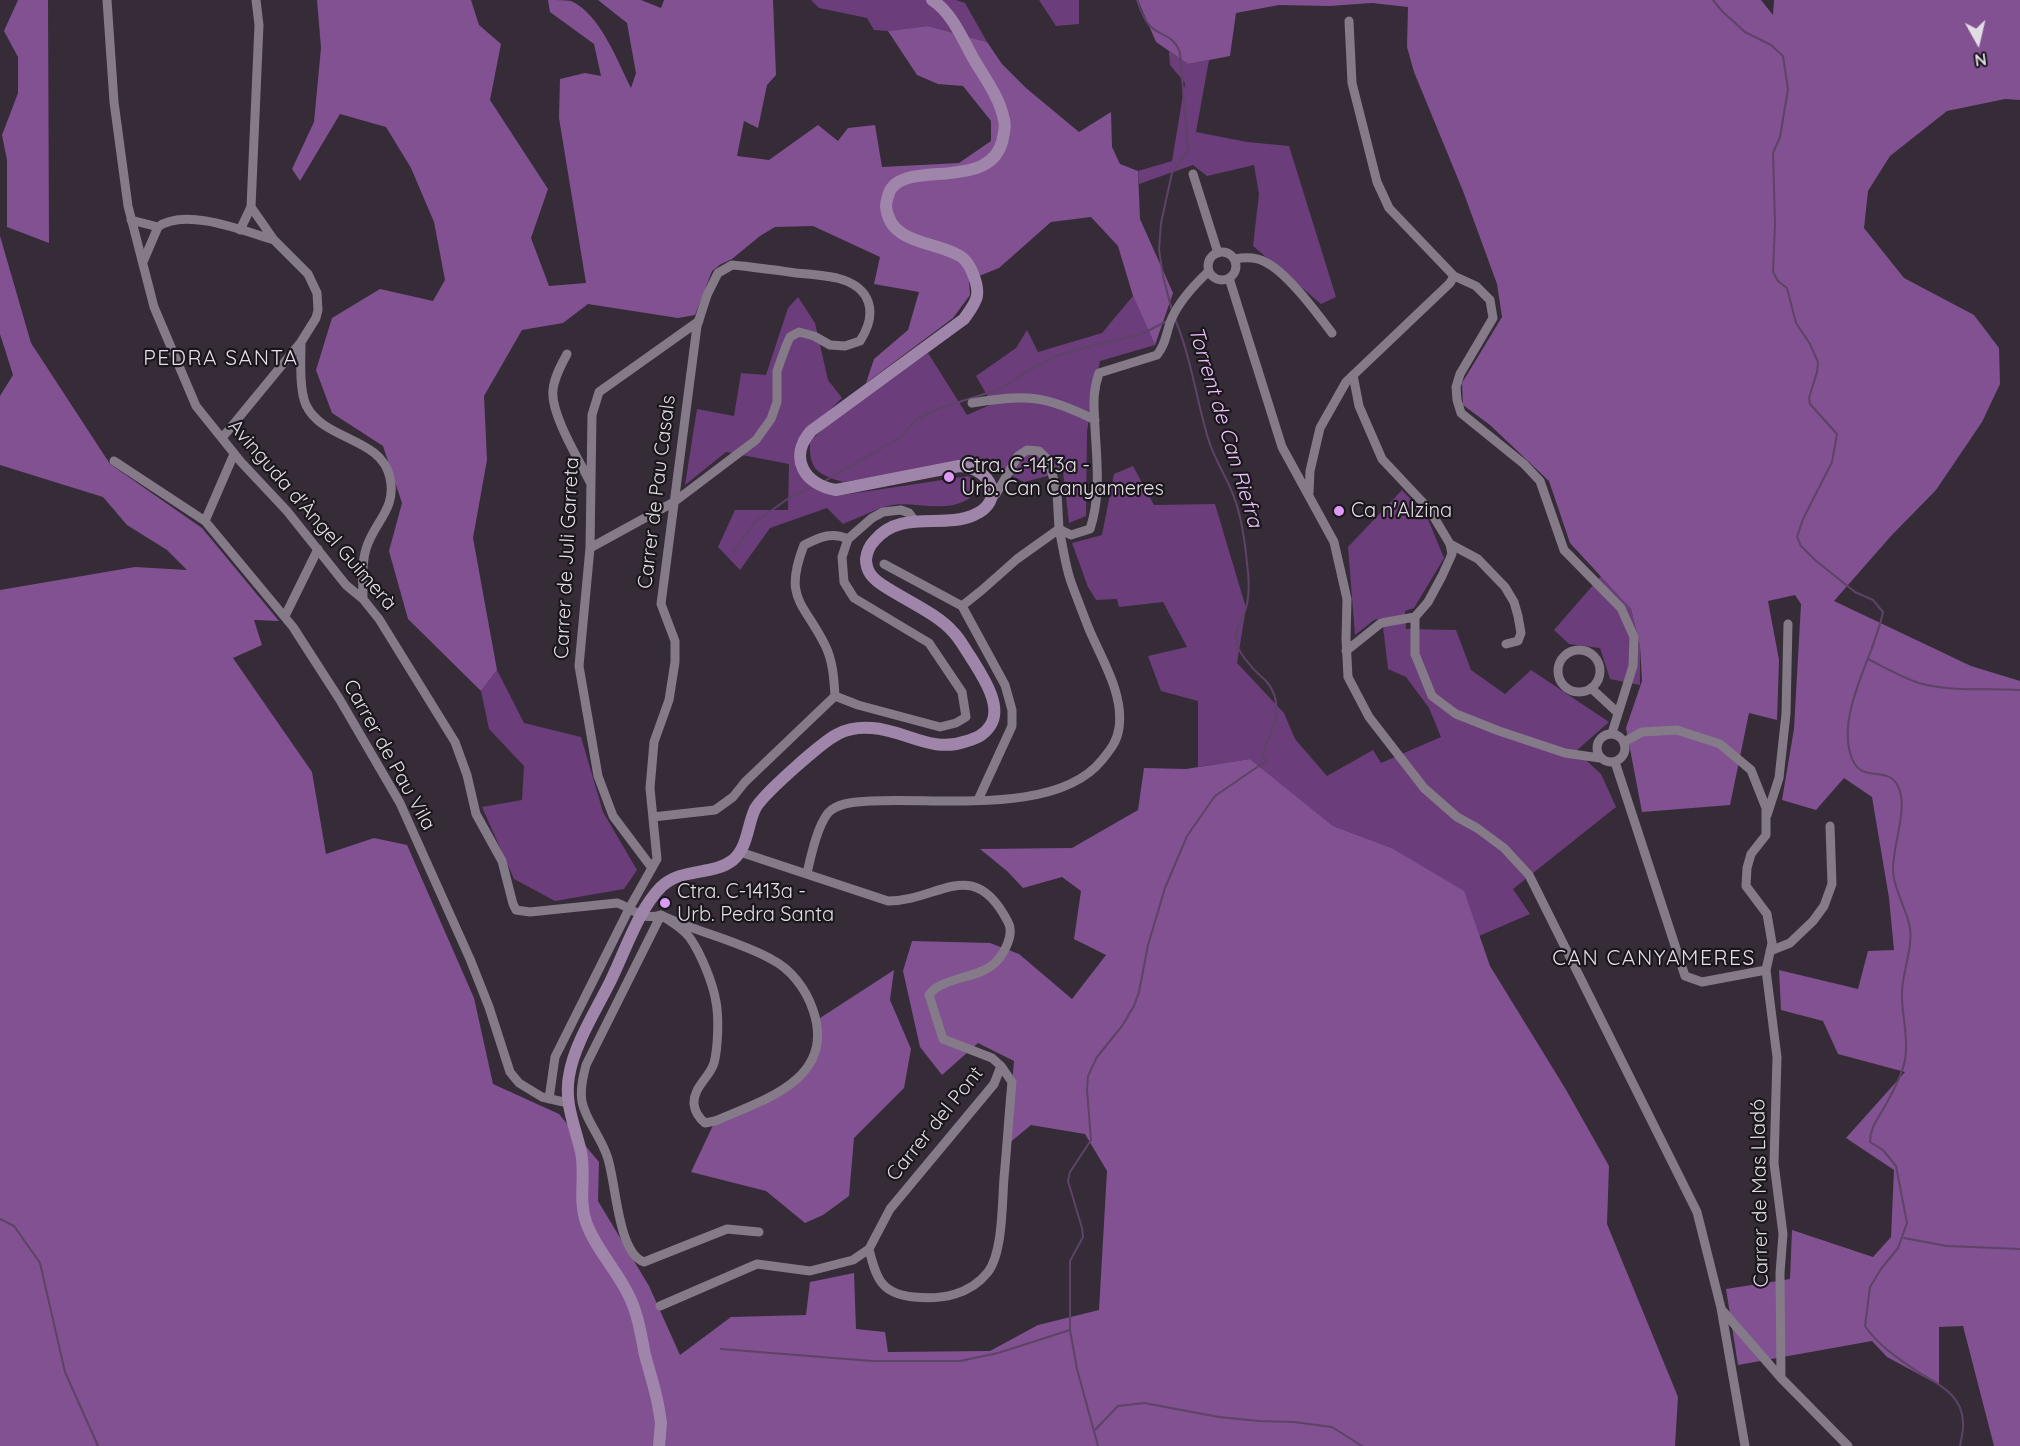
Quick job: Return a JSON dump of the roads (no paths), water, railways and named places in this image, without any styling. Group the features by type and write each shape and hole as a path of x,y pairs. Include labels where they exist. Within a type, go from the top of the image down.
{"main road":[{"path":"659,1446 661,1424 659,1410 632,1303 590,1231 582,1208 582,1161 568,1103 568,1078 574,1058 642,916 654,896 668,882 679,876 729,863 740,852 749,832 754,811 763,796 833,736 854,727 876,728 931,745 959,744 980,737 993,724 994,702 985,681 954,632 917,605 882,585 868,572 866,563 867,552 876,538 895,526 915,521 969,517 979,513 991,498 992,489 987,478 979,470 970,466 959,466 836,489 825,488 807,476 800,458 806,438 811,431 964,319 978,298 977,283 970,266 958,254 917,242 900,233 889,219 885,203 891,188 904,179 966,172 987,162 1001,148 1005,123 999,103 949,17 932,0"}],"street":[{"name":"Avinguda d'Àngel Guimerà","path":"107,0 114,102 131,219 154,307 196,406 234,454 287,511 346,585 363,599 379,619 455,742 465,768 476,814 502,861 516,910 530,912 617,903 630,907"},
{"path":"240,230 251,207 260,25 256,0"},
{"path":"1349,21 1352,83 1377,182 1389,208 1454,276 1476,286 1490,300 1493,318 1460,374 1456,387 1461,413 1524,464 1540,481 1564,550 1621,608 1634,637 1633,666 1612,734"},
{"path":"1192,174 1218,253"},
{"path":"222,438 301,342 316,318 318,310 314,284 300,265 274,240 251,207"},
{"path":"131,219 158,227 171,221 186,219 240,230 274,240"},
{"path":"143,262 158,227"},
{"path":"1059,529 1071,534 1090,530 1096,509 1097,467 1093,390 1099,373 1157,355 1164,347 1172,319 1191,289 1209,271 1210,260 1218,253 1228,253 1235,259 1254,258 1267,262 1277,269 1332,333"},
{"path":"1209,271 1215,278 1225,280 1236,270 1235,259"},
{"name":"Carrer de Pau Casals","path":"549,1099 555,1057 630,907 657,859 650,788 654,742 669,700 675,662 675,641 661,604 674,502 699,321 707,295 718,273 732,264 838,278 856,286 867,296 872,311 868,328 860,341 845,346 830,345 814,336 799,332 790,337 777,370 777,402 771,419 756,440 674,502 590,548"},
{"path":"1309,495 1310,471 1320,428 1346,382 1450,283 1454,276"},
{"path":"1229,278 1282,447 1334,542 1347,599 1348,677 1370,717 1424,788 1457,817 1477,828 1504,848 1529,875 1697,1212 1721,1308 1745,1446"},
{"name":"Carrer de Juli Garreta","path":"652,867 613,816 598,776 579,666 590,548 592,415 599,392 699,321"},
{"path":"301,342 303,395 314,417 326,427 372,452 381,459 390,476 389,505 365,551 363,599"},
{"path":"567,354 553,391 556,410 591,484"},
{"path":"1346,651 1381,623 1415,617 1428,602 1452,554 1450,544 1429,509 1382,459 1359,406 1353,375"},
{"path":"972,403 1026,396 1054,402 1095,420"},
{"path":"807,873 815,839 829,813 848,803 889,800 1007,800 1046,792 1074,783 1092,772 1115,745 1119,729 1119,706 1109,674 1070,579 1059,529 1057,492 1049,461 1039,451 1027,450 1018,456 996,494 991,498"},
{"path":"205,520 234,454"},
{"name":"Carrer de Pau Vila","path":"114,460 205,520 285,616 340,700 400,803 470,959 489,1007 510,1072 519,1083 549,1099 568,1103"},
{"path":"987,478 998,479 1007,476"},
{"path":"835,696 858,705 940,728 966,717 962,692 929,643 854,598 844,582 842,557 848,539 872,518 883,512 901,510 909,513 915,521"},
{"path":"962,606 1017,559 1059,529"},
{"path":"653,817 715,810 734,796 745,782 835,696 834,672 825,646 795,593 796,567 804,545 827,535 840,535 848,539"},
{"path":"1450,544 1478,559 1505,587 1514,602 1521,633 1518,640 1506,644"},
{"path":"285,616 318,549"},
{"path":"884,564 962,606 1005,685 1012,710 1012,726 978,800"},
{"path":"1415,617 1415,654 1432,696 1456,714 1564,753 1615,762 1623,756 1624,742 1617,735 1607,734 1599,740 1596,748 1600,758"},
{"path":"1766,820 1779,778 1786,714 1788,624"},
{"path":"1578,649 1586,650 1597,659 1600,674 1598,681 1591,688 1574,692 1562,684 1557,672 1558,664 1564,655 1578,649"},
{"path":"1591,688 1618,713"},
{"path":"1624,742 1642,732 1677,730 1720,744 1751,770 1766,808 1766,820"},
{"path":"1615,762 1685,976 1702,982 1766,969"},
{"name":"Carrer de Mas Lladó","path":"1766,820 1766,835 1751,854 1746,886 1767,914 1772,943 1766,969 1777,1057 1774,1164 1783,1234 1780,1273 1781,1378"},
{"path":"1770,951 1790,943 1813,921 1824,906 1832,884 1830,826"},
{"name":"Carrer del Pont","path":"740,852 888,901 904,901 947,886 974,886 996,900 1010,925 1007,946 994,964 974,974 934,988 929,995 943,1039 992,1058 1001,1066 994,1084 890,1209 869,1249"},
{"path":"630,907 642,916 651,918 661,915 772,959 797,980 810,1001 818,1026 818,1041 814,1058 781,1093 715,1121 705,1123 698,1118 694,1102 700,1082 714,1065 716,1003 704,965 689,937 661,915 654,896 639,890"},
{"path":"661,915 586,1065 581,1089 583,1106 607,1154 614,1197 626,1243 637,1260 644,1262 727,1229 759,1232"},
{"path":"660,1306 757,1264 810,1271 853,1260 869,1249 875,1274 886,1288 902,1296 930,1299 956,1295 979,1282 990,1269 999,1241 1012,1082 1001,1066"},
{"path":"1721,1308 1781,1378 1848,1446"}],"waterway":[{"name":"Torrent de Can Riefra","path":"1137,0 1142,15 1149,24 1172,40 1180,53 1188,150 1172,173 1161,223 1159,250 1172,311"},
{"path":"1713,0 1745,32 1771,45 1783,56 1788,89 1780,137 1773,153 1775,224 1773,272 1778,281 1787,288 1796,323 1810,344 1818,362 1809,398 1810,404 1837,434 1832,462 1803,519 1797,537 1801,546 1815,560 1855,592 1873,600 1883,612 1853,701 1848,736 1854,763 1866,772 1893,779 1901,795 1901,816 1893,871 1910,928 1910,945 1902,988 1906,1052 1904,1066 1873,1127 1870,1142 1883,1150 1896,1166 1907,1223 1898,1248 1870,1287 1865,1326 1888,1350 1953,1396 1962,1413 1963,1429 1960,1446"},
{"name":"Torrent de Can Riefra","path":"1098,1446 1077,1369 1070,1330 1070,1261 1083,1237 1068,1181 1070,1172 1091,1140 1088,1076 1097,1057 1122,1026 1134,1006 1148,945 1165,888 1187,836 1215,796 1266,761 1262,755 1273,727 1276,709 1273,691 1255,671 1238,646 1236,638 1249,592 1243,531 1232,492 1208,438 1185,348 1175,319"},
{"path":"823,482 901,437 916,420 937,409 1000,389 1056,356 1142,334 1167,321"},
{"path":"734,551 755,522 789,498 811,488"},
{"path":"1868,659 1923,684 1959,689 2020,690"},
{"path":"0,1219 14,1226 40,1263 65,1372 98,1446"},
{"path":"1904,1238 1947,1246 2020,1249"},
{"path":"721,1349 872,1361 960,1361 998,1353 1070,1330"},
{"path":"1095,1430 1118,1406 1144,1403 1219,1417 1332,1427 1362,1446"}],"place":[{"name":"Ctra. C-1413a - Urb. Can Canyameres","path":"949,477"},
{"name":"Ca n'Alzina","path":"1339,511"},
{"name":"Ctra. C-1413a - Urb. Pedra Santa","path":"665,903"}],"district":[{"name":"PEDRA SANTA","path":"221,359"},
{"name":"CAN CANYAMERES","path":"1654,959"}]}
